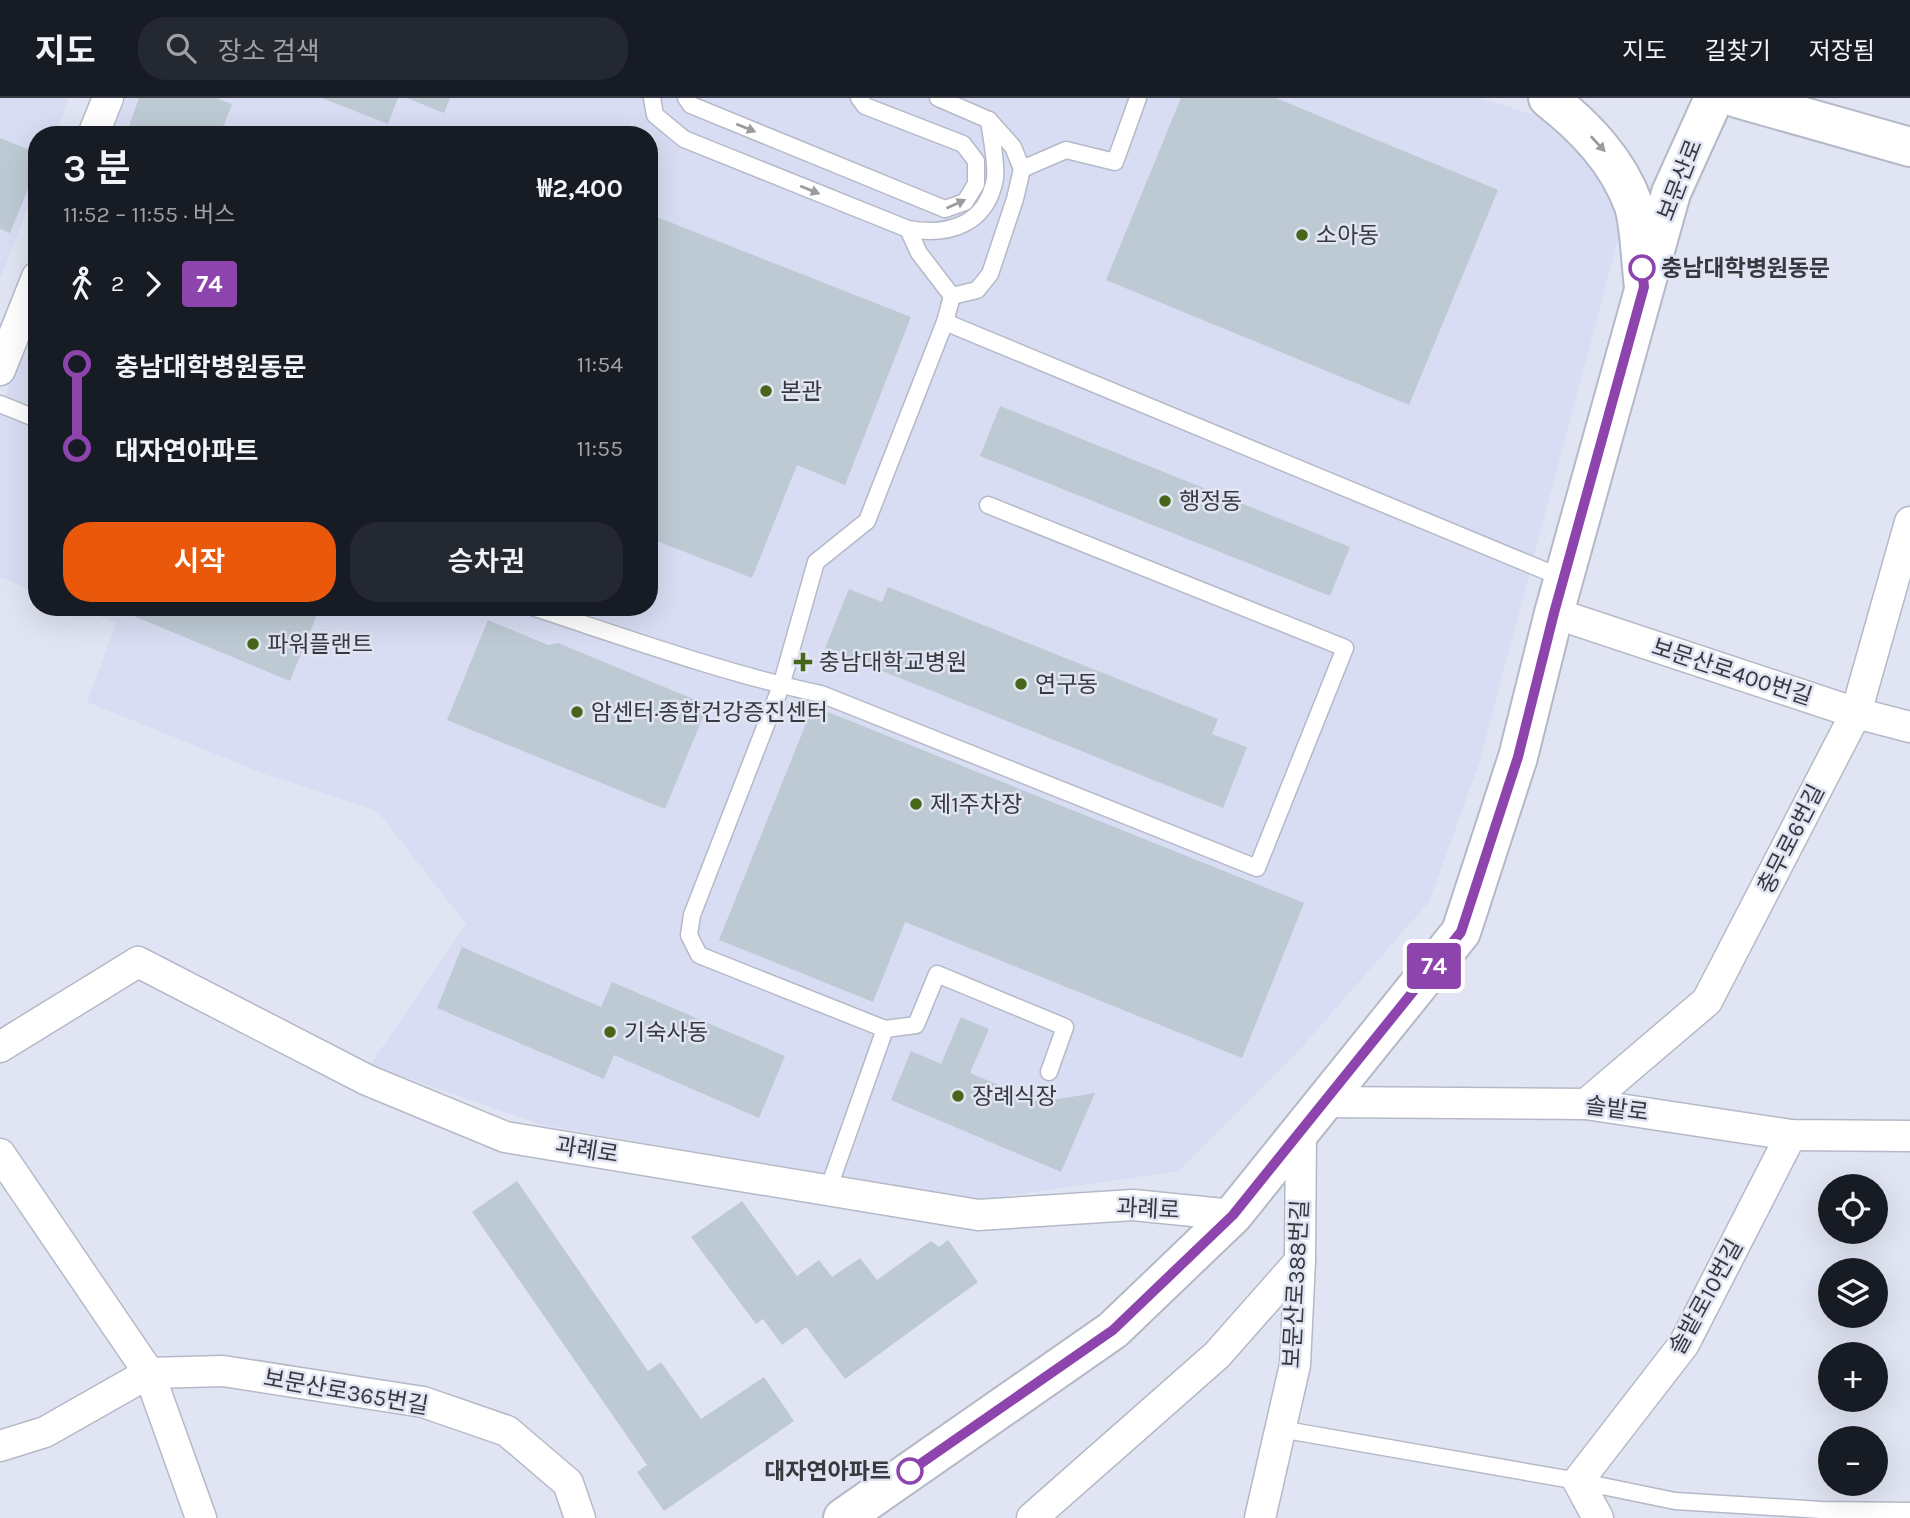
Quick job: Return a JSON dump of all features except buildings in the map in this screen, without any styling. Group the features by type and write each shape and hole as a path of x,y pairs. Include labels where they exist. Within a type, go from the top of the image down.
{"main road":[{"path":"1548,98 1605,151 1629,196 1634,208 1644,287"},
{"name":"보문산로","path":"843,1518 1113,1330 1233,1215 1461,932 1518,757 1559,596 1671,193 1714,98"},
{"path":"1737,98 1910,147"}],"street":[{"path":"97,126 108,98"},
{"path":"0,370 28,300"},
{"name":"충무로6번길","path":"1586,1104 1707,1001 1856,713 1910,522"},
{"name":"보문산로400번길","path":"1559,596 1856,713 1910,727"},
{"name":"과례로","path":"0,1047 138,962 367,1080 505,1137 978,1215 1133,1205 1233,1215"},
{"name":"솔밭로","path":"1312,1117 1586,1104 1791,1135 1910,1136"},
{"name":"보문산로388번길","path":"1260,1518 1295,1365 1300,1261 1312,1117"},
{"name":"솔밭로10번길","path":"1578,1481 1684,1344 1791,1135"},
{"path":"0,1154 149,1373 201,1518"},
{"path":"1032,1518 1217,1355 1300,1261"},
{"name":"보문산로365번길","path":"0,1446 45,1432 149,1373 223,1371 423,1402 507,1431 568,1483 580,1518"},
{"path":"1578,1481 1598,1518"}],"lane":[{"path":"652,98 655,115 684,139 908,229 927,232 949,230 972,221 986,203 995,178 989,120"},
{"path":"686,98 691,105 945,209 965,202 976,184 976,162 963,144 862,102 846,98"},
{"path":"937,98 989,120 1013,147 1021,169 1016,199 989,274 977,290 951,296"},
{"path":"1021,169 1066,150 1115,162 1138,98"},
{"path":"908,229 919,253 951,296 945,322 867,521 816,562 781,686 692,915 689,934 699,955 885,1029 916,1025 937,974 1065,1027 1049,1073"},
{"path":"945,322 1559,596"},
{"path":"0,404 28,415"},
{"path":"560,616 781,686 821,694 1257,869 1345,649 988,505"},
{"path":"828,1190 885,1029"},
{"path":"1280,1429 1578,1481 1675,1501 1822,1510 1910,1511"}],"shaded area":[{"path":"0,98 69,98 58,126 28,126 28,207 0,280"},
{"name":"충남대학교병원","path":"126,98 1480,98 1566,125 1605,164 1620,232 1479,764 1429,902 1297,1053 1179,1171 981,1200 542,1125 370,1065 466,924 377,811 267,775 87,702 116,623 98,616 658,616 658,126 115,126"},
{"path":"28,340 28,588 0,577 0,407"}],"bus line":[{"name":"74","path":"910,1471 1113,1330 1233,1215 1461,932 1518,757 1554,613 1644,287 1642,268"}],"place":[{"name":"소아동","path":"1302,235"},
{"name":"충남대학병원동문","path":"1642,268"},
{"name":"본관","path":"766,391"},
{"name":"행정동","path":"1165,501"},
{"name":"파워플랜트","path":"253,644"},
{"name":"충남대학교병원","path":"803,662"},
{"name":"연구동","path":"1021,684"},
{"name":"암센터·종합건강증진센터","path":"577,712"},
{"name":"제1주차장","path":"916,804"},
{"name":"기숙사동","path":"610,1032"},
{"name":"장례식장","path":"958,1096"},
{"name":"대자연아파트","path":"910,1471"}]}
